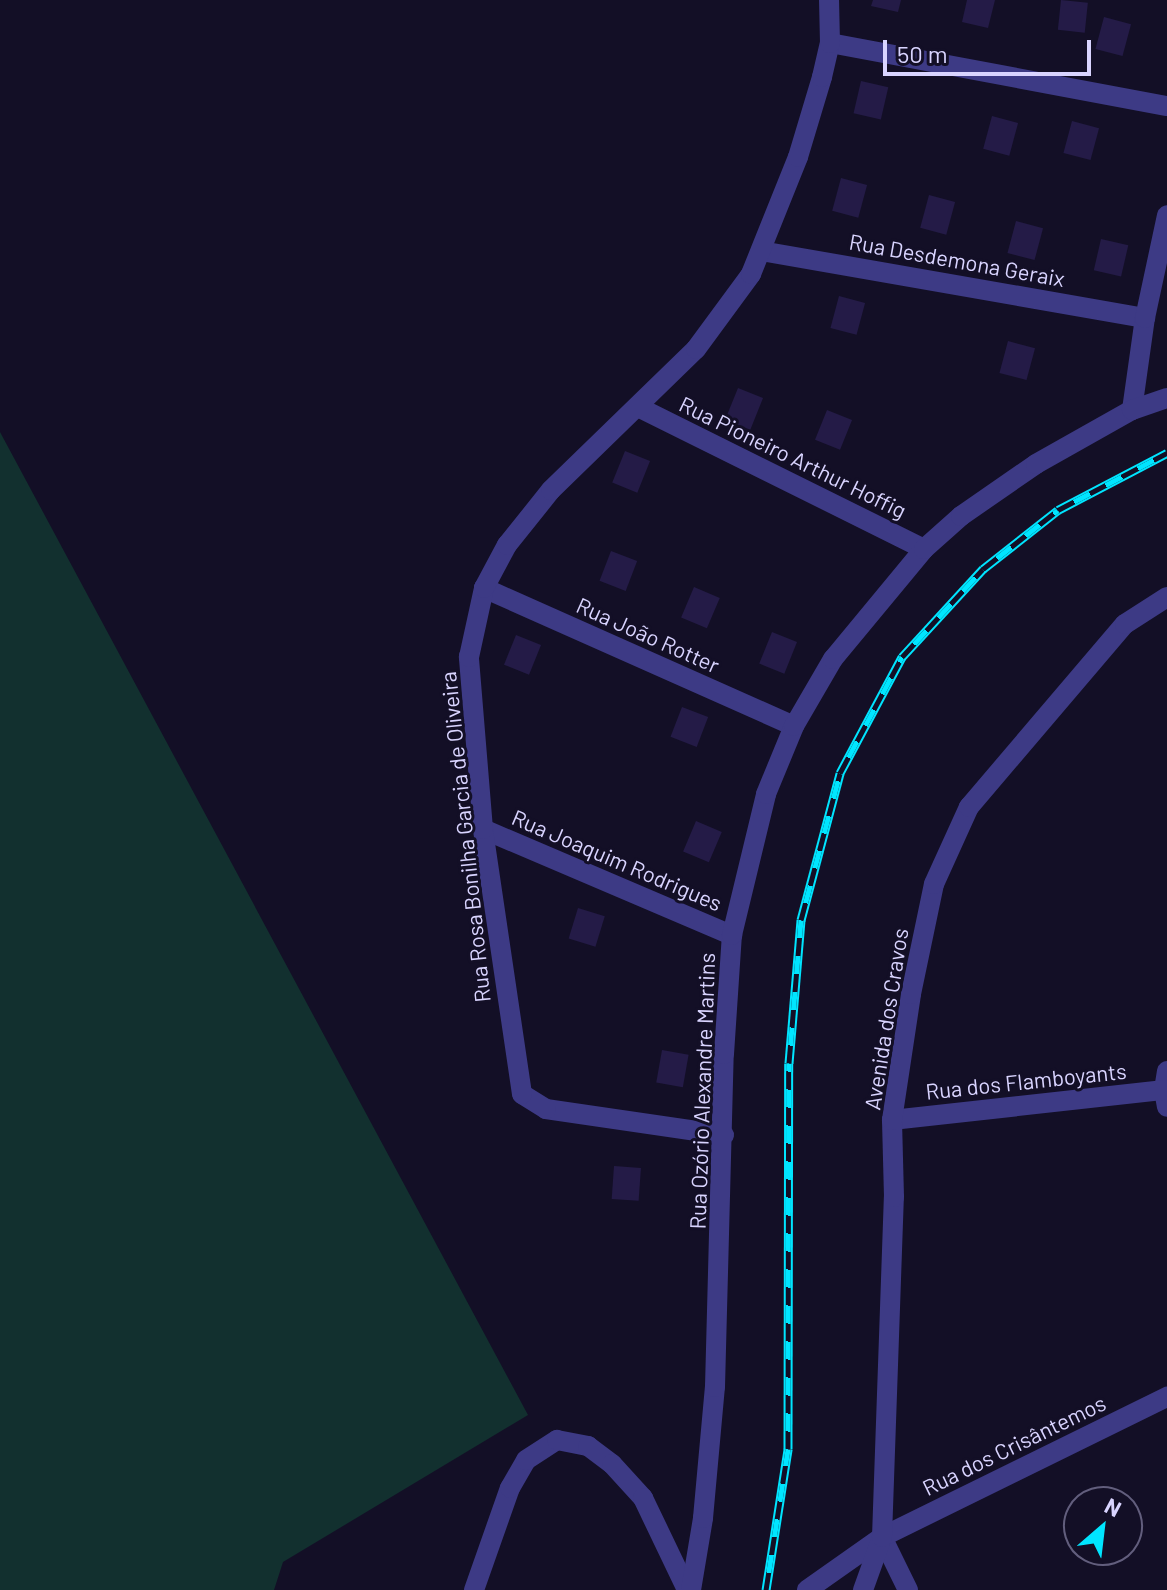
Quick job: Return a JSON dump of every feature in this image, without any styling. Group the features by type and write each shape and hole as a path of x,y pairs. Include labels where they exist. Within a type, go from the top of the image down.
{"street":[{"name":"Rua Rosa Bonilha Garcia de Oliveira","path":"724,1135 546,1109 522,1094 483,829 469,657 484,588 507,545 551,490 640,408 716,324 751,274 798,157 830,43 829,0"},
{"path":"830,43 1167,106"},
{"path":"1132,410 1145,318 1167,215"},
{"name":"Rua Desdemona Geraix","path":"761,251 1145,318"},
{"name":"Rua Ozório Alexandre Martins","path":"689,1590 703,1518 715,1387 724,1054 732,935 766,794 794,726 833,659 924,549 961,516 1036,464 1132,410 1167,398"},
{"name":"Rua Pioneiro Arthur Hoffig","path":"640,408 924,549"},
{"name":"Rua João Rotter","path":"484,588 794,726"},
{"name":"Avenida dos Cravos","path":"882,1537 894,1197 892,1120 911,994 934,884 969,807 1125,624 1167,597"},
{"name":"Rua Joaquim Rodrigues","path":"483,829 732,935"},
{"name":"Rua dos Flamboyants","path":"892,1120 1166,1089"},
{"name":"Rua dos Crisântemos","path":"807,1590 882,1537 1167,1397"},
{"path":"474,1590 510,1488 526,1460 557,1440 588,1446 612,1464 643,1498 689,1590"},
{"path":"863,1590 882,1537"},
{"path":"882,1537 908,1590"}],"green space":[{"path":"0,432 528,1415 283,1562 274,1590 0,1590"}],"building":[{"path":"873,0 901,0 898,12 871,6"},
{"path":"967,0 995,0 988,28 962,22"},
{"path":"1061,0 1088,3 1085,33 1058,30"},
{"path":"1104,17 1131,24 1123,56 1095,49"},
{"path":"861,81 888,87 881,119 854,113"},
{"path":"992,116 1018,123 1009,156 983,149"},
{"path":"1072,121 1099,128 1091,160 1063,153"},
{"path":"841,178 867,185 858,218 832,211"},
{"path":"929,195 955,202 946,235 920,228"},
{"path":"1016,221 1043,228 1035,260 1007,253"},
{"path":"1101,239 1128,245 1121,276 1094,270"},
{"path":"839,296 865,303 857,335 830,328"},
{"path":"1008,341 1035,348 1027,380 999,373"},
{"path":"738,388 763,398 750,430 725,420"},
{"path":"827,410 852,420 840,450 815,440"},
{"path":"625,451 650,461 637,493 612,483"},
{"path":"611,551 637,561 626,591 600,581"},
{"path":"694,587 720,598 707,628 681,617"},
{"path":"772,632 797,642 784,674 759,664"},
{"path":"516,635 541,645 529,675 504,665"},
{"path":"682,707 708,717 697,747 671,737"},
{"path":"696,821 722,832 709,862 683,851"},
{"path":"578,908 605,916 595,947 569,939"},
{"path":"662,1050 689,1055 683,1087 656,1082"},
{"path":"614,1166 641,1168 639,1201 612,1199"}],"railway":[{"path":"766,1590 788,1449 789,1063 801,920 840,773 902,657 983,569 1058,510 1167,453"}]}
